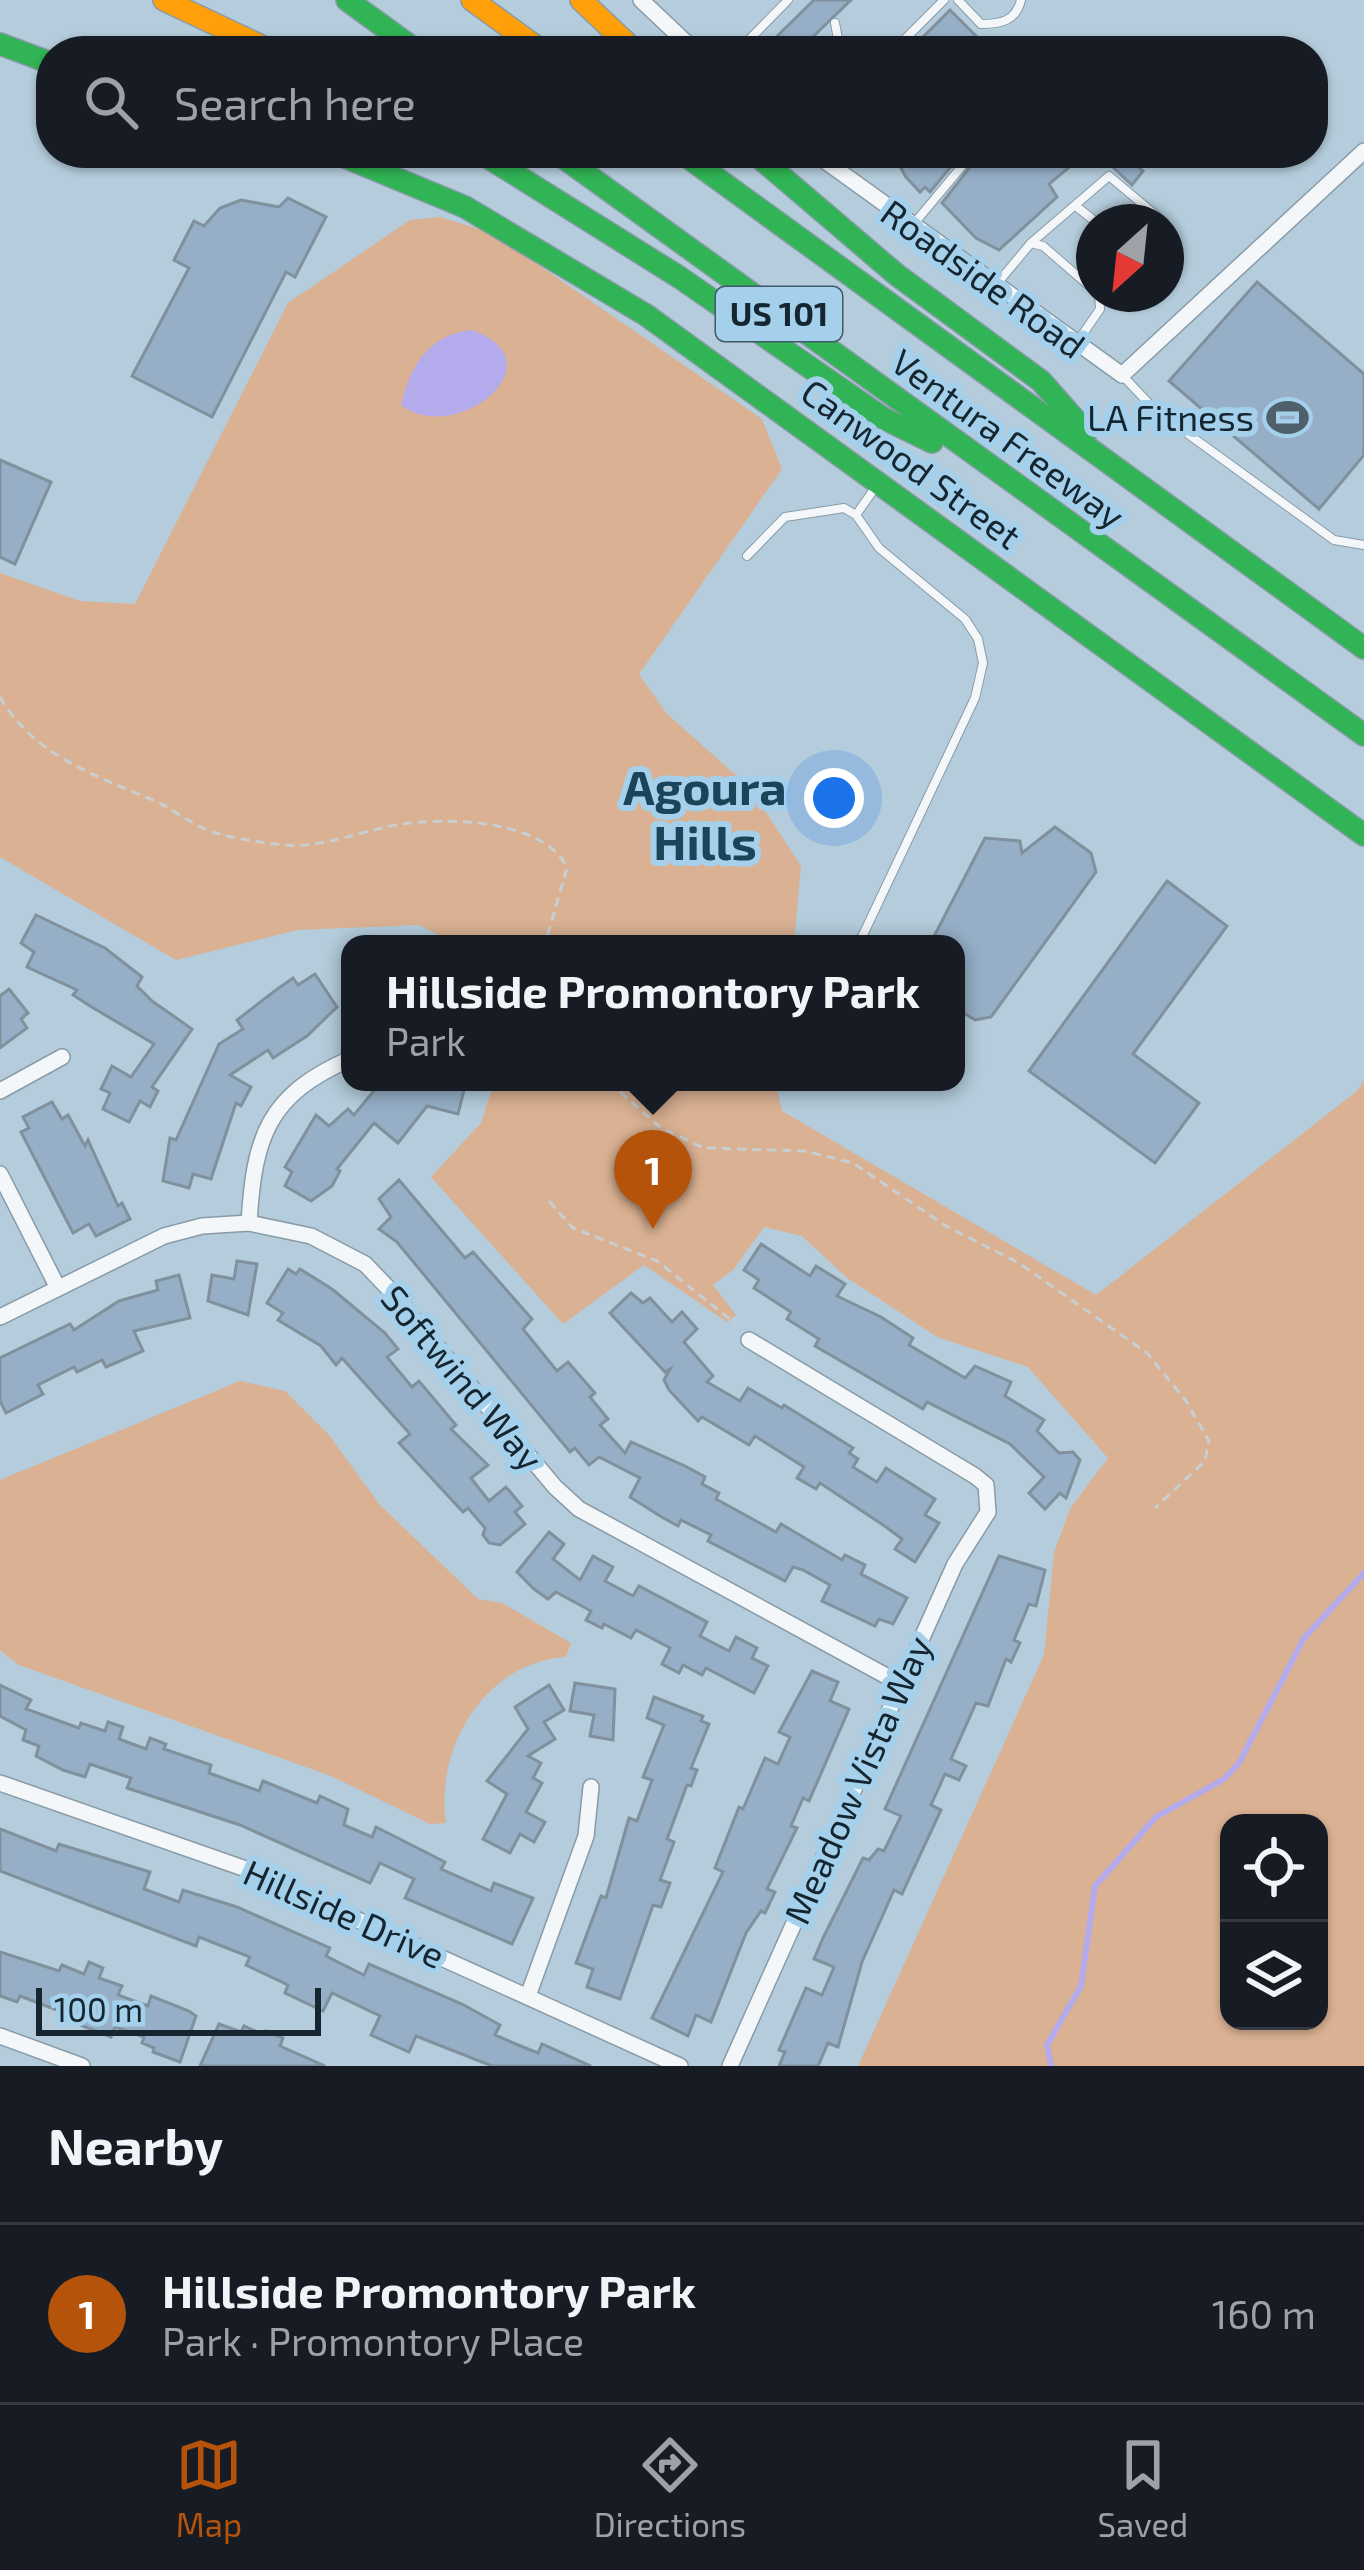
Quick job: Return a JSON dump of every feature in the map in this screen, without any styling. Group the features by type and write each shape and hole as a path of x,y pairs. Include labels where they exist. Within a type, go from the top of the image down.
{"main road":[{"path":"164,0 240,36"},
{"path":"346,0 396,36"},
{"path":"472,0 521,36"},
{"path":"581,0 619,36"},
{"path":"0,44 36,57"},
{"name":"Canwood Street","path":"378,168 432,187 515,230 879,482 1364,835"},
{"path":"505,168 679,278 883,418 1000,476"},
{"name":"Ventura Freeway","path":"578,168 1364,734"},
{"name":"Ventura Freeway","path":"703,168 1364,648"},
{"path":"772,168 897,275 1042,381 1120,472"}],"street":[{"path":"641,0 679,36"},
{"name":"Roadside Road","path":"834,168 1122,375 1364,152"},
{"path":"0,1091 62,1057"},
{"path":"249,1223 260,1136 284,1101 341,1064"},
{"path":"0,1174 58,1288"},
{"name":"Softwind Way","path":"0,1317 164,1236 202,1226 249,1223 310,1236 365,1264 579,1509 901,1684"},
{"name":"Meadow Vista Way","path":"730,2066 955,1564 988,1512 986,1485 975,1476 749,1340"},
{"name":"Hillside Drive","path":"0,1783 243,1868 680,2066"},
{"path":"528,1996 586,1835 591,1787"},
{"path":"0,2036 82,2066"}],"lane":[{"path":"753,36 788,0"},
{"path":"908,36 944,0"},
{"path":"958,0 981,24 1002,24 1017,13 1021,0"},
{"path":"835,23 837,36"},
{"path":"911,227 960,168"},
{"path":"1080,204 1109,176 1140,204"},
{"path":"995,286 1031,243 1076,208"},
{"path":"1031,243 1043,246 1076,274"},
{"path":"1075,345 1098,312"},
{"path":"1122,375 1155,410 1334,540 1364,545"},
{"path":"856,515 879,482"},
{"path":"747,556 771,527 800,512 844,508 856,515 879,548 965,619 979,639 982,663 962,731 863,935"}],"path":[{"path":"0,697 30,739 103,782 153,800 213,832 282,845 317,844 397,824 483,823 536,837 559,850 567,868 548,935"},
{"path":"619,1091 661,1128 704,1148 805,1151 853,1163 946,1226 1019,1263 1147,1353 1186,1401 1209,1441 1205,1461 1156,1508"},
{"path":"549,1201 573,1228 657,1262 728,1313 749,1340"}],"shaded area":[{"path":"440,217 492,233 762,419 782,469 639,674 666,713 750,788 801,866 795,935 439,935 419,925 297,930 176,960 0,857 0,573 80,601 135,604 288,303 410,220"},
{"path":"472,330 497,344 507,362 503,379 490,396 447,416 423,415 401,405 424,354 444,338"},
{"path":"1364,1080 1364,2066 858,2066 1044,1655 1054,1553 1070,1509 1108,1458 1028,1367 937,1337 846,1277 802,1236 764,1227 733,1270 713,1285 736,1315 727,1322 644,1265 563,1324 431,1177 481,1123 491,1091 777,1091 782,1111 1096,1295 1357,1091"},
{"path":"240,1381 285,1391 328,1434 380,1505 478,1599 502,1603 571,1643 566,1657 538,1662 512,1674 472,1713 449,1766 446,1823 430,1824 331,1776 19,1665 0,1650 0,1480"}],"building":[{"path":"814,0 851,0 814,36 777,36"},
{"path":"950,10 976,36 924,36"},
{"path":"901,168 950,168 930,192 925,187 920,192"},
{"path":"969,168 1068,168 1049,184 1057,197 999,250 976,238 942,203"},
{"path":"1114,168 1143,171 1132,185"},
{"path":"288,198 326,217 295,277 286,272 212,417 132,376 189,268 174,260 194,221 204,226 220,208 241,200 279,207"},
{"name":"LA Fitness","path":"1257,282 1364,374 1364,455 1319,509 1169,381"},
{"path":"0,460 51,482 15,564 0,557"},
{"path":"1055,827 1091,853 1096,872 991,1017 975,1020 965,1014 965,935 935,935 985,838 1020,841 1022,853"},
{"path":"1167,881 1227,926 1133,1054 1199,1103 1155,1163 1029,1071"},
{"path":"36,915 105,948 142,977 137,986 152,1001 192,1029 152,1087 158,1091 150,1107 140,1101 129,1122 103,1109 110,1093 101,1089 112,1066 131,1077 154,1044 73,995 77,990 27,967 34,952 21,943"},
{"path":"315,974 337,1007 307,1036 273,1058 268,1050 230,1075 251,1087 241,1106 236,1103 211,1179 193,1174 189,1188 163,1181 170,1138 176,1140 219,1044 243,1029 237,1020 276,990 293,978 298,985"},
{"path":"9,989 28,1013 21,1019 27,1028 0,1048 0,996"},
{"path":"374,1091 464,1091 458,1114 427,1106 398,1143 374,1123 337,1169 332,1186 311,1201 285,1186 292,1172 285,1167 316,1115 329,1126 348,1109 354,1115"},
{"path":"52,1102 62,1119 68,1115 85,1146 88,1140 118,1206 122,1203 130,1219 96,1236 89,1224 73,1233 21,1132 29,1128 23,1117"},
{"path":"399,1180 465,1258 473,1252 532,1319 523,1329 557,1371 568,1362 595,1393 590,1397 608,1419 600,1425 625,1453 631,1442 685,1466 705,1477 702,1484 719,1493 716,1499 776,1532 781,1524 842,1560 845,1555 865,1565 861,1574 907,1598 893,1624 879,1619 875,1626 822,1601 830,1585 803,1570 793,1567 785,1581 708,1541 711,1535 681,1520 678,1526 630,1497 640,1478 599,1457 589,1465 575,1448 570,1452 397,1242 379,1229 391,1217 379,1199"},
{"path":"761,1244 810,1276 816,1266 845,1284 837,1296 881,1317 913,1338 909,1345 965,1378 975,1366 1011,1382 1005,1396 1044,1420 1037,1431 1059,1453 1073,1452 1080,1460 1066,1498 1060,1493 1045,1509 1029,1493 1044,1477 1010,1444 927,1402 923,1409 815,1346 819,1339 787,1319 791,1312 754,1288 759,1280 744,1270"},
{"path":"237,1261 257,1264 248,1315 208,1301 212,1275 234,1279"},
{"path":"288,1269 296,1274 300,1269 332,1289 385,1333 398,1349 387,1357 412,1387 419,1381 456,1425 451,1429 488,1465 471,1478 489,1501 506,1487 522,1506 515,1512 525,1524 500,1545 489,1543 483,1535 485,1528 468,1508 463,1512 399,1443 410,1434 342,1358 336,1365 321,1346 278,1320 283,1313 267,1303"},
{"path":"179,1275 190,1318 134,1331 143,1351 106,1367 102,1360 77,1372 74,1367 38,1385 43,1394 6,1413 0,1401 0,1358 70,1324 74,1330 119,1301 158,1290 156,1281"},
{"path":"631,1293 643,1303 650,1298 672,1322 682,1312 697,1329 684,1342 713,1376 707,1382 740,1401 748,1388 784,1405 853,1448 849,1453 858,1459 853,1467 877,1482 886,1468 935,1499 925,1515 939,1523 915,1562 895,1549 902,1539 886,1527 820,1483 816,1489 797,1478 804,1467 755,1436 749,1445 702,1417 698,1421 669,1390 664,1380 670,1369 665,1372 610,1313"},
{"path":"549,1532 564,1544 553,1559 580,1580 593,1556 613,1567 605,1581 633,1596 639,1586 707,1622 700,1636 729,1651 736,1637 757,1648 752,1658 768,1666 754,1693 706,1668 702,1675 683,1665 679,1673 662,1664 670,1648 636,1630 631,1638 604,1624 602,1628 586,1620 591,1611 556,1592 548,1599 534,1589 517,1572"},
{"path":"999,1556 1045,1570 1036,1606 1029,1604 1014,1640 1020,1643 1011,1662 1006,1659 988,1706 976,1703 951,1759 966,1766 959,1780 945,1774 931,1805 941,1810 902,1894 894,1890 862,1962 838,2047 828,2043 818,2066 779,2066 785,2052 779,2050 806,1988 822,1995 834,1967 814,1959 823,1938 863,1858 869,1860 878,1849 884,1851 901,1816 885,1809"},
{"path":"812,1671 838,1682 830,1701 849,1709 809,1801 803,1798 791,1826 797,1828 767,1889 775,1892 765,1913 761,1911 746,1933 711,2022 696,2015 688,2036 652,2018 723,1872 715,1868 739,1807 743,1809 765,1758 778,1764 790,1737 779,1732"},
{"path":"575,1683 615,1689 613,1740 590,1736 594,1715 570,1711"},
{"path":"0,1685 31,1700 26,1709 79,1728 81,1723 105,1731 108,1722 123,1727 119,1739 146,1749 150,1738 166,1744 164,1749 211,1765 209,1773 259,1791 263,1781 317,1803 320,1796 348,1809 344,1825 372,1837 376,1827 445,1862 441,1869 491,1891 494,1883 533,1898 512,1944 405,1898 414,1879 380,1863 370,1883 240,1825 127,1788 131,1778 90,1764 85,1777 63,1770 36,1756 39,1746 23,1740 26,1730 0,1716"},
{"path":"549,1685 564,1710 544,1722 555,1739 528,1756 541,1763 533,1778 542,1783 526,1812 545,1822 534,1842 520,1834 510,1853 483,1839 507,1794 487,1781 528,1729 515,1707"},
{"path":"654,1697 703,1716 701,1721 709,1724 691,1768 697,1770 667,1839 674,1842 660,1880 670,1883 661,1907 653,1905 620,1999 587,1987 593,1969 576,1963 601,1896 606,1898 629,1818 637,1821 652,1780 643,1777 664,1725 647,1718"},
{"path":"0,1829 56,1851 59,1844 150,1872 144,1889 179,1902 183,1890 237,1907 330,1948 326,1956 364,1975 369,1964 462,2004 500,2025 495,2035 538,2053 542,2044 591,2066 492,2066 416,2036 409,2052 371,2035 380,2016 332,1993 323,2011 285,1993 288,1985 246,1965 250,1957 199,1937 196,1946 0,1871"},
{"path":"0,1952 84,1974 89,1962 103,1968 99,1978 122,1986 118,1995 148,2006 151,1996 189,2011 196,2016 180,2062 153,2052 154,2048 142,2043 144,2037 115,2027 111,2037 20,1996 17,2002 0,1996"},
{"path":"219,2024 241,2032 244,2026 264,2035 266,2031 283,2038 280,2046 325,2066 200,2066"}],"waterway":[{"path":"1051,2066 1047,2045 1081,1986 1095,1886 1156,1817 1224,1779 1239,1763 1304,1638 1364,1573"}],"traffic: fast":[{"path":"347,0 396,36"},
{"path":"0,44 36,57"},
{"path":"371,168 465,207 646,315 1364,835"},
{"path":"505,168 679,277 883,418 932,442"},
{"path":"578,168 1364,735"},
{"path":"703,168 1364,648"},
{"path":"772,168 897,275 1041,381 1086,432"}],"traffic: slow":[{"path":"164,0 240,36"},
{"path":"472,0 521,36"},
{"path":"581,0 619,36"}],"place":[{"name":"LA Fitness","path":"1288,418"},
{"name":"Hillside Promontory Park","path":"653,1229"}],"district":[{"name":"Agoura Hills","path":"705,816"}]}
